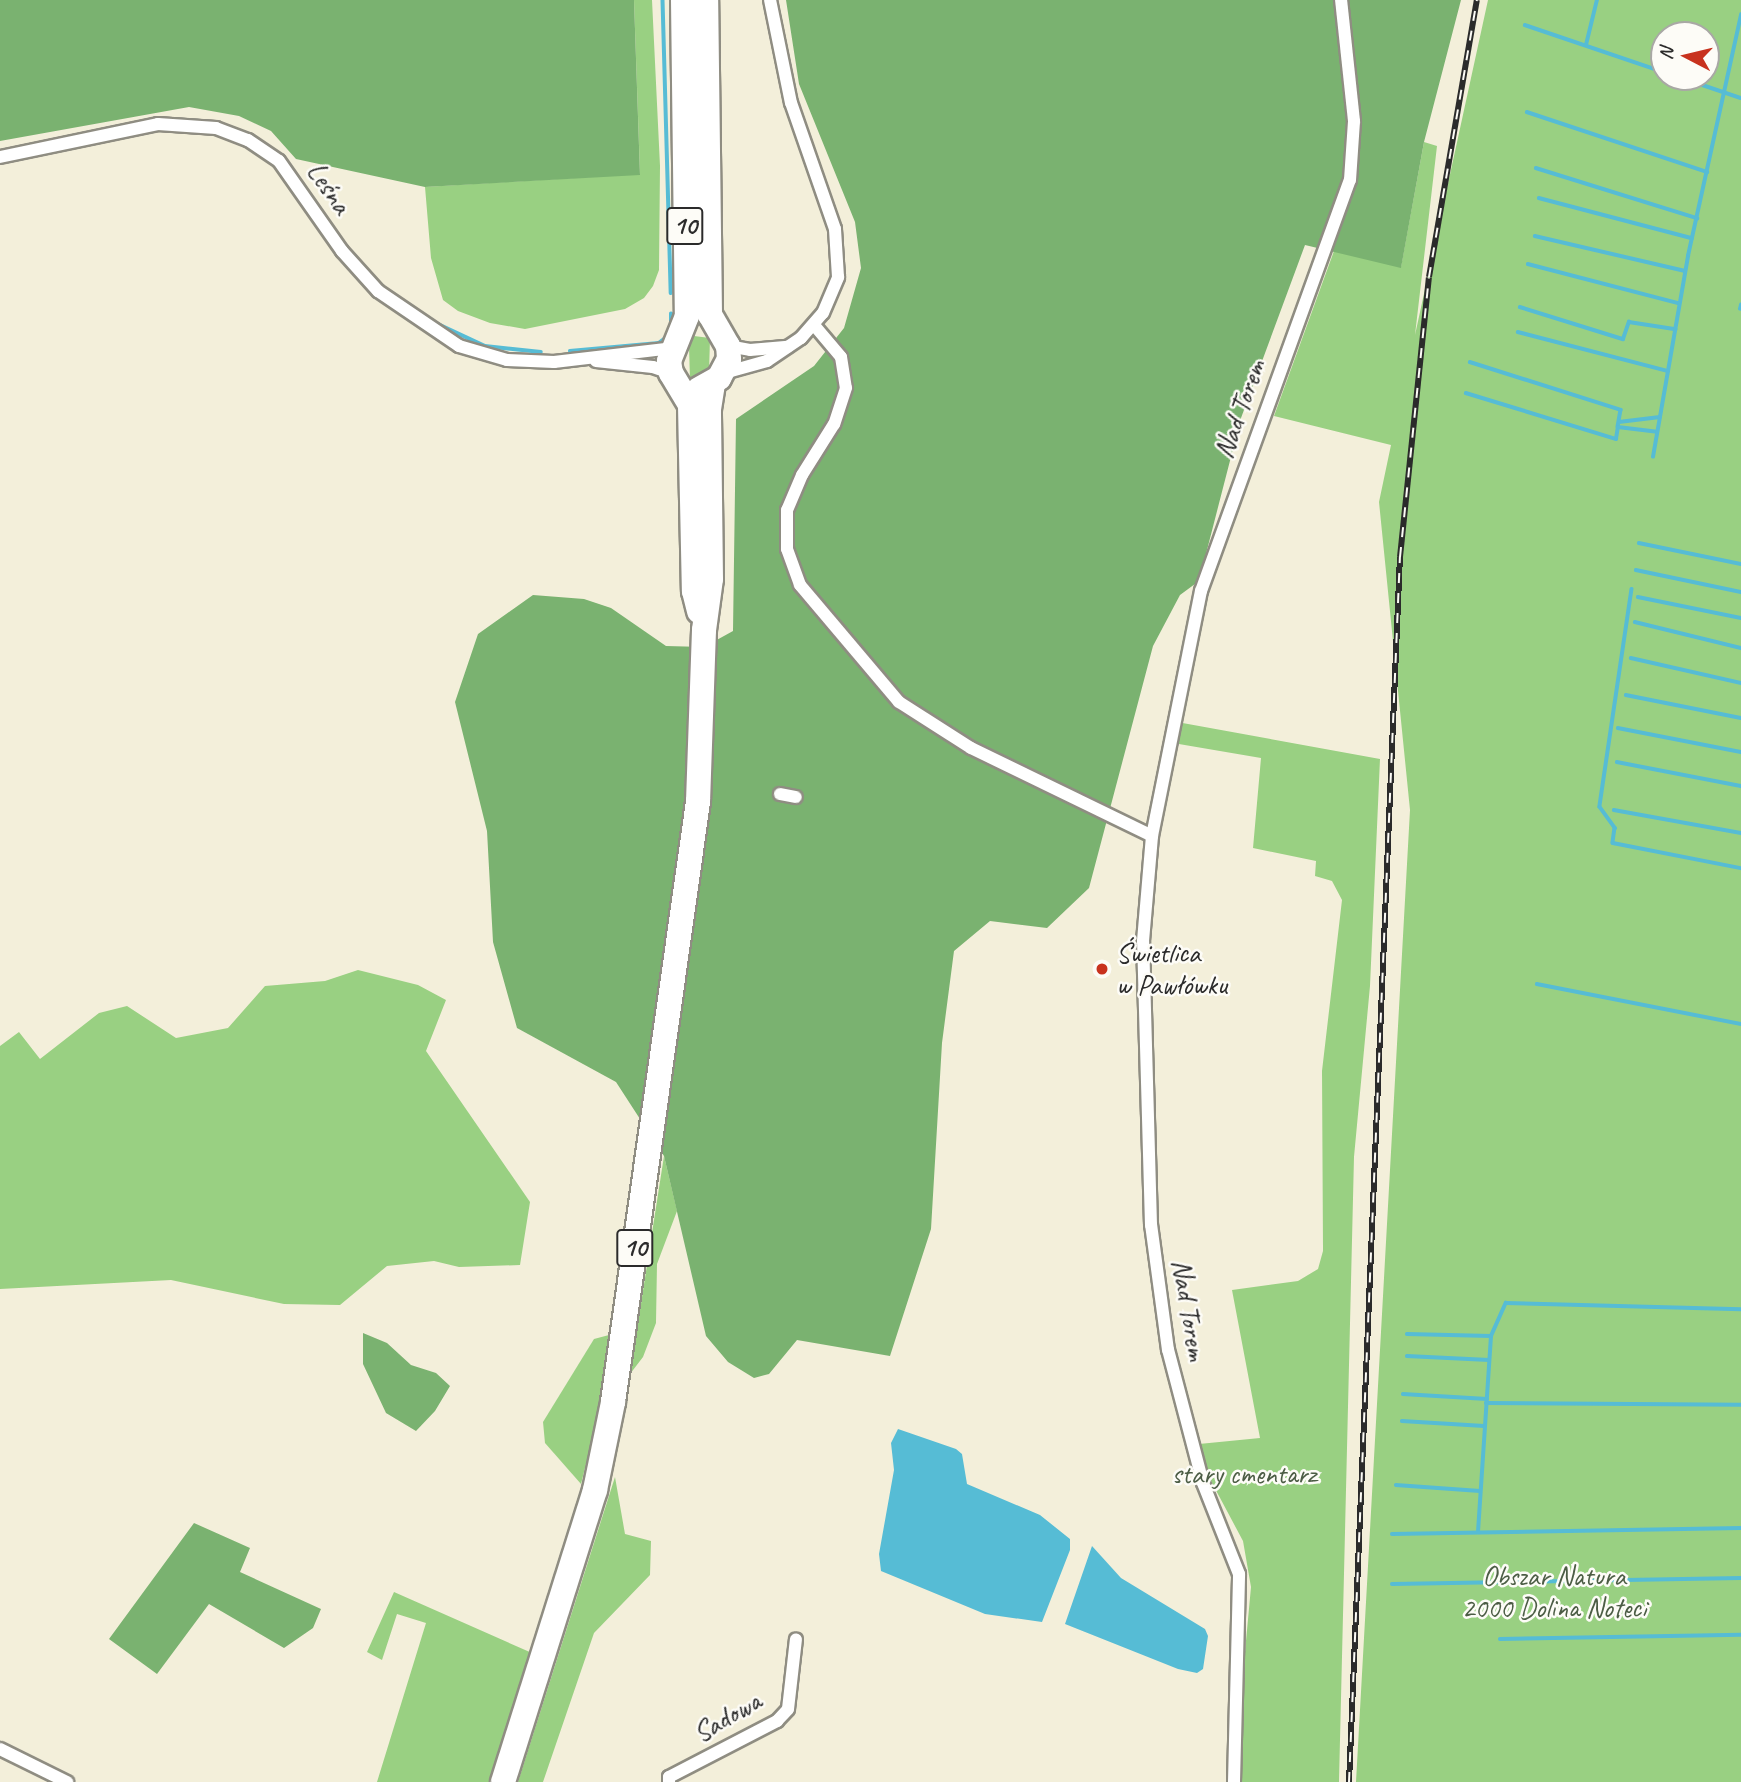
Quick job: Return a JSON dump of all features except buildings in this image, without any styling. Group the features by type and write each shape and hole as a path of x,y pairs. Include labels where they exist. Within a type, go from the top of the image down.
{"highway":[{"name":"10","path":"683,0 687,316 678,341 678,382 690,405 694,591 704,630"},
{"name":"10","path":"503,1782 595,1490 613,1402 695,828 704,630 711,579 709,409 719,378 722,337 710,315 706,0"},
{"path":"678,341 695,329 722,337"},
{"path":"678,382 719,378"}],"street":[{"path":"719,378 767,361 788,346 814,326 835,289 838,252 826,200 779,58 770,0"},
{"name":"Nad Torem","path":"1234,1782 1239,1574 1203,1483 1168,1350 1151,1225 1143,941 1152,836 1172,723 1212,549 1350,180 1354,121 1341,0"},
{"name":"Leśna","path":"0,157 158,124 216,128 248,140 279,161 360,272 419,323 478,354 507,360 588,360 653,367 678,382"},
{"path":"814,326 841,357 846,388 834,424 802,475 788,509 787,549 800,585 899,702 971,748 1152,836"},
{"path":"722,337 750,351 788,346"},
{"name":"Leśna","path":"588,360 678,341"},
{"path":"780,794 796,797"},
{"name":"Sadowa","path":"668,1782 669,1777 777,1721 788,1709 796,1639"},
{"path":"0,1749 67,1782"}],"green space":[{"path":"0,0 634,0 640,175 425,187 296,159 271,131 239,116 189,107 0,141"},
{"path":"634,0 652,0 660,166 659,270 653,286 644,298 625,309 525,329 490,323 458,311 443,300 431,258 425,187 640,174"},
{"path":"786,0 1461,0 1424,142 1401,268 1305,245 1241,418 1199,581 1180,595 1153,646 1089,888 1047,928 990,921 954,951 942,1043 931,1229 890,1356 797,1340 769,1374 754,1378 728,1362 706,1336 664,1156 616,1082 517,1028 493,942 487,831 455,702 478,634 533,595 584,599 611,608 666,646 704,647 733,631 736,419 814,366 844,328 861,268 855,222 799,84"},
{"name":"Obszar Natura 2000 Dolina Noteci","path":"1488,0 1741,0 1741,1782 1356,1782 1410,810 1379,502 1391,445 1274,416 1334,251 1401,267 1424,142 1437,146 1415,335"},
{"path":"694,336 710,338 709,373 695,382 690,380 689,346"},
{"name":"stary cmentarz","path":"1177,722 1380,759 1370,986 1354,1157 1339,1782 1239,1782 1238,1727 1251,1587 1243,1541 1211,1481 1199,1444 1260,1438 1232,1290 1298,1281 1318,1269 1323,1251 1322,1071 1342,900 1332,881 1315,876 1316,861 1253,848 1261,758 1173,743"},
{"path":"358,970 418,985 446,1000 426,1051 530,1202 520,1265 459,1267 434,1261 387,1266 340,1305 284,1304 171,1280 0,1289 0,1046 19,1032 40,1059 99,1013 127,1006 176,1038 228,1028 265,986 325,981"},
{"path":"664,1156 677,1211 657,1264 656,1323 643,1357 630,1374"},
{"path":"363,1333 387,1343 411,1365 436,1373 450,1386 435,1411 416,1431 386,1413 363,1364"},
{"path":"609,1335 603,1395 581,1484 545,1443 543,1422 594,1339"},
{"path":"615,1477 625,1534 651,1541 650,1575 594,1633 543,1782 518,1782"},
{"path":"194,1523 250,1548 240,1572 321,1609 313,1628 284,1648 209,1604 157,1674 109,1639"},
{"path":"394,1592 532,1653 490,1782 377,1782 426,1623 397,1614 382,1660 367,1652"}],"water":[{"path":"898,1429 956,1449 962,1454 967,1484 1040,1515 1070,1539 1070,1550 1042,1622 985,1614 881,1571 879,1554 894,1470 891,1443"},
{"path":"1092,1546 1121,1578 1205,1629 1208,1636 1203,1669 1197,1673 1178,1669 1065,1624"}],"waterway":[{"path":"663,0 671,293"},
{"path":"1586,45 1597,0"},
{"path":"1653,457 1688,256 1741,15"},
{"path":"1525,25 1650,67"},
{"path":"1720,91 1741,98"},
{"path":"1527,112 1707,172"},
{"path":"1536,168 1697,218"},
{"path":"1539,198 1692,238"},
{"path":"1535,236 1685,271"},
{"path":"1528,264 1678,303"},
{"path":"1740,309 1741,305"},
{"path":"1520,307 1623,339 1629,322 1675,329"},
{"path":"671,314 671,327"},
{"path":"436,323 485,346 541,352"},
{"path":"1518,332 1668,371"},
{"path":"570,351 659,343 667,337"},
{"path":"1470,362 1621,410 1618,427"},
{"path":"1466,393 1616,439 1618,427 1657,432"},
{"path":"1619,422 1660,417"},
{"path":"1639,543 1741,564"},
{"path":"1636,570 1741,592"},
{"path":"1632,589 1600,807 1615,828 1613,843 1741,868"},
{"path":"1638,597 1741,618"},
{"path":"1635,622 1741,648"},
{"path":"1631,658 1741,683"},
{"path":"1626,695 1741,718"},
{"path":"1618,728 1741,752"},
{"path":"1617,762 1741,786"},
{"path":"1614,810 1741,833"},
{"path":"1537,984 1741,1024"},
{"path":"1478,1532 1491,1336 1506,1303 1741,1309"},
{"path":"1407,1334 1491,1336"},
{"path":"1407,1356 1489,1360"},
{"path":"1403,1394 1487,1399"},
{"path":"1486,1403 1741,1405"},
{"path":"1402,1421 1484,1426"},
{"path":"1396,1485 1480,1491"},
{"path":"1392,1534 1741,1528"},
{"path":"1392,1584 1741,1578"},
{"path":"1500,1639 1741,1635"}],"railway":[{"path":"1349,1782 1400,557 1429,277 1477,0"}],"place":[{"name":"Świetlica w Pawłówku","path":"1102,969"}]}
